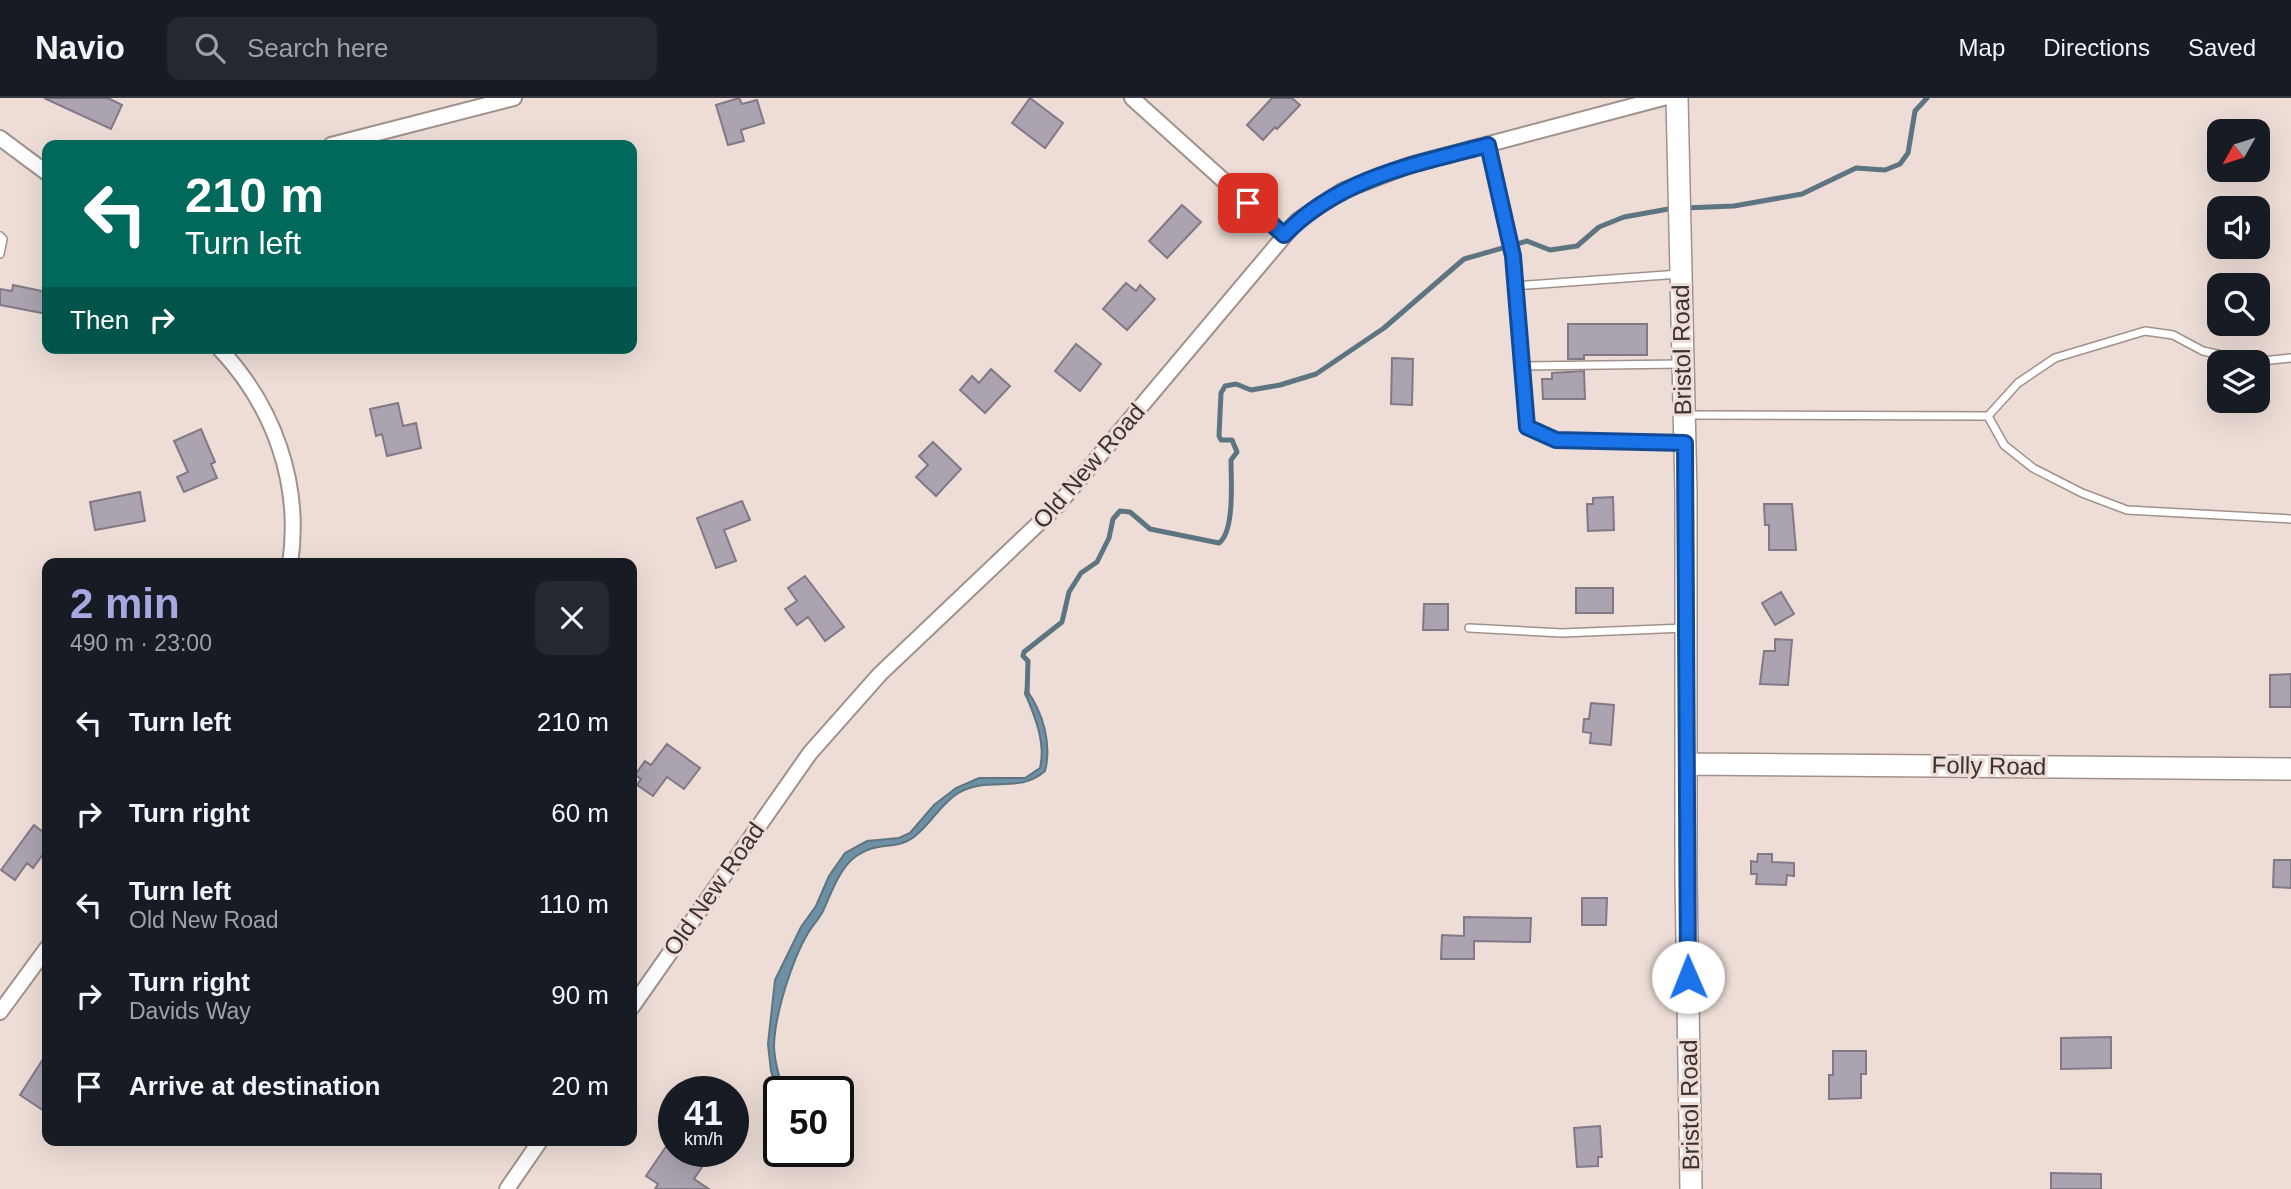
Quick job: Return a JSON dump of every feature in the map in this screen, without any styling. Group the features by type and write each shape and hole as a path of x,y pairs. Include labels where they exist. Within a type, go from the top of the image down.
{"main road":[{"name":"Bristol Road","path":"1677,98 1685,443 1691,1189"},
{"name":"Folly Road","path":"1687,764 2291,769"}],"street":[{"path":"350,140 514,98"},
{"path":"1132,98 1284,235"},
{"name":"Old New Road","path":"637,1000 810,754 880,674 1057,506 1284,235 1320,203 1353,186 1410,165 1663,98"},
{"path":"2,144 42,170"},
{"path":"224,354 250,385 264,410 282,454 292,507 290,558"},
{"path":"0,1012 42,955"},
{"path":"507,1189 537,1146"}],"lane":[{"path":"1488,145 1513,256 1527,427 1556,440 1685,443"},
{"path":"0,236 3,239 0,254"},
{"path":"1515,286 1681,274"},
{"path":"1684,415 1988,416 2018,383 2055,358 2145,331 2173,335 2203,351 2252,362 2291,358"},
{"path":"1522,366 1683,364"},
{"path":"1988,416 2004,445 2033,468 2082,493 2127,510 2291,519"},
{"path":"1469,628 1562,633 1686,628"}],"water":[{"path":"1026,689 1037,708 1047,739 1045,771 1025,782 982,785 960,792 914,837 900,844 863,852 849,862 802,944 790,972 775,1032 774,1045 780,1076 773,1076 768,1044 775,980 801,927 816,906 829,876 845,853 867,841 899,838 910,833 934,805 956,788 979,778 1025,778 1040,768 1041,739 1025,693"}],"building":[{"path":"44,98 108,98 122,105 111,129"},
{"path":"739,98 742,104 757,100 764,123 741,130 744,141 728,145 716,105"},
{"path":"1030,98 1063,123 1045,148 1012,123"},
{"path":"1272,98 1292,98 1300,105 1263,140 1247,125"},
{"path":"1182,205 1201,222 1167,258 1149,241"},
{"path":"1126,283 1136,291 1140,285 1155,299 1127,330 1103,309"},
{"path":"13,285 42,291 42,313 0,305 0,289 12,291"},
{"path":"1568,324 1647,324 1647,355 1584,355 1584,359 1568,359"},
{"path":"1076,344 1101,364 1080,391 1055,371"},
{"path":"1392,358 1413,359 1412,405 1391,404"},
{"path":"991,369 1010,386 985,413 960,390 972,376 979,383"},
{"path":"1584,371 1585,399 1543,399 1542,379 1552,379 1552,373"},
{"path":"398,403 403,426 416,423 421,448 387,456 382,434 376,436 370,409"},
{"path":"201,429 215,462 211,464 217,478 184,492 177,477 188,472 174,441"},
{"path":"933,442 961,469 936,496 916,477 928,465 919,456"},
{"path":"140,492 145,521 95,530 90,502"},
{"path":"1613,497 1614,530 1588,531 1587,504 1593,504 1593,498"},
{"path":"742,501 750,520 724,530 736,561 716,568 697,518"},
{"path":"1764,504 1792,504 1796,550 1769,550 1769,525 1765,525"},
{"path":"805,576 844,627 825,641 808,617 797,625 785,609 797,601 788,588"},
{"path":"1576,588 1613,588 1613,613 1576,613"},
{"path":"1781,592 1794,614 1775,625 1762,603"},
{"path":"1424,604 1448,604 1448,630 1423,630"},
{"path":"1775,639 1792,640 1788,685 1760,684 1764,651 1775,651"},
{"path":"2291,674 2291,707 2270,707 2270,675"},
{"path":"1591,703 1614,705 1611,745 1590,743 1591,733 1583,732 1584,719 1589,719"},
{"path":"667,744 700,768 684,789 667,777 653,796 637,785 641,779 637,772 645,761 651,765"},
{"path":"34,825 42,831 42,856 33,868 27,863 15,880 1,870"},
{"path":"1758,854 1772,854 1772,862 1794,863 1794,876 1787,875 1786,885 1756,884 1757,874 1751,874 1751,861 1757,862"},
{"path":"2274,860 2291,860 2291,888 2273,887"},
{"path":"1582,898 1607,898 1606,925 1582,925"},
{"path":"1464,917 1531,918 1530,942 1474,941 1474,959 1441,959 1442,935 1464,936"},
{"path":"2111,1037 2111,1068 2061,1069 2061,1038"},
{"path":"1833,1051 1866,1051 1866,1074 1861,1074 1861,1098 1829,1099"},
{"path":"42,1061 42,1110 20,1095"},
{"path":"1600,1126 1602,1157 1598,1157 1598,1166 1577,1167 1574,1128"},
{"path":"658,1158 658,1167 702,1167 694,1179 709,1189 655,1189 658,1184 646,1176"},
{"path":"2051,1173 2101,1174 2101,1189 2051,1189"}],"waterway":[{"path":"1684,208 1734,206 1802,194 1856,168 1885,170 1900,164 1908,153 1915,111 1927,98"},
{"path":"1027,695 1028,661 1023,656 1024,652 1062,622 1069,592 1081,573 1097,562 1109,538 1113,519 1120,511 1130,512 1150,529 1219,543 1224,537 1230,517 1231,460 1237,452 1232,440 1221,440 1219,436 1221,393 1225,386 1236,384 1251,390 1316,374 1384,328 1464,259 1527,241 1550,250 1577,246 1599,227 1624,217 1674,208"}],"route":[{"path":"1248,203 1284,235 1307,212 1353,186 1410,165 1488,145 1513,256 1527,427 1556,440 1685,443 1688,977"}]}
